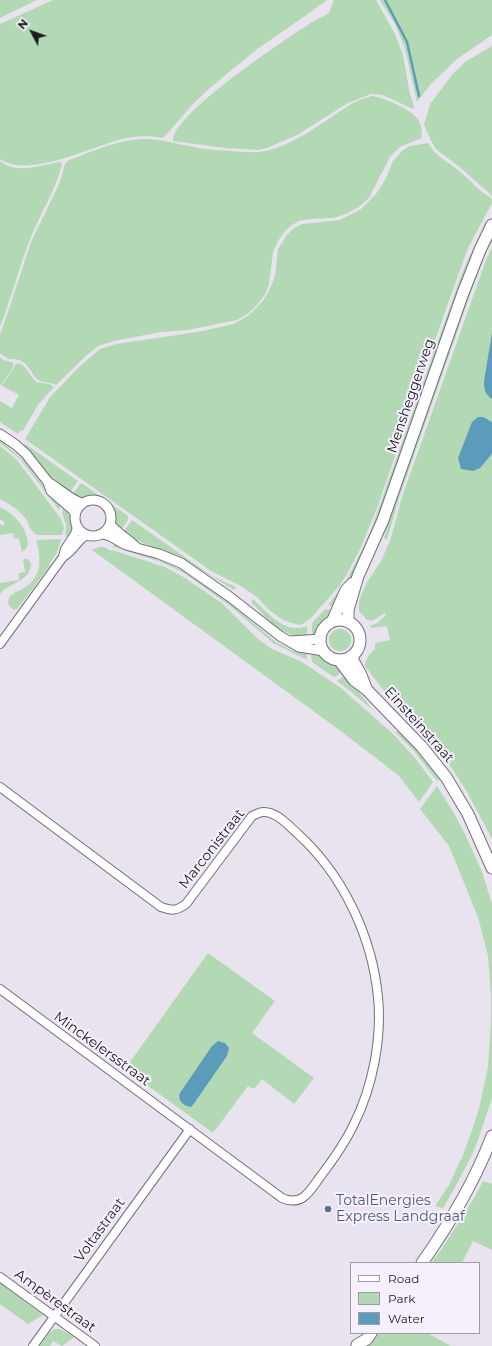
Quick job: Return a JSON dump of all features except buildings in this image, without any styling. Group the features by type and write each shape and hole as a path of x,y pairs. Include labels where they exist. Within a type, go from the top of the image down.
{"main road":[{"name":"Mensheggerweg","path":"348,622 348,610 358,576 383,520 463,293 480,250 492,225"},
{"name":"Mensheggerweg","path":"332,622 346,590 358,576"},
{"path":"332,622 348,622 358,631 360,637 358,648 351,657 339,660 328,655 324,651 321,645 322,632 326,626 332,622"},
{"name":"Einsteinstraat","path":"351,657 361,675 366,689"},
{"name":"Einsteinstraat","path":"339,660 354,680 366,689 422,747 446,777 468,814 492,868"},
{"path":"423,1262 442,1235 458,1207 481,1163 492,1136"},
{"path":"415,1262 436,1232 458,1207"},
{"path":"357,1346 362,1334"},
{"path":"357,1346 367,1339 370,1334"}],"street":[{"path":"0,434 26,454 48,482 51,491 75,513"},
{"path":"48,482 77,502 83,503"},
{"path":"87,536 77,528 75,513 78,507 83,503 92,500 96,500 104,504 110,511 110,524 103,534"},
{"path":"110,524 138,548"},
{"path":"64,556 65,549 75,534 77,528"},
{"path":"0,644 64,556 70,553 81,539 87,536 103,534 110,536 126,545 169,558 189,568 243,607 273,632 299,647 324,651"},
{"path":"290,641 321,639"},
{"name":"Marconistraat","path":"0,788 161,907 168,910 174,911 186,904 252,816 263,812 278,817 306,842 336,879 350,903 363,931 373,962 378,998 378,1030 373,1066 361,1107 345,1142 325,1171 307,1195 297,1200 288,1200 282,1198 190,1129"},
{"name":"Minckelersstraat","path":"0,989 190,1129"},
{"name":"Voltastraat","path":"33,1346 190,1129"},
{"name":"Ampèrestraat","path":"0,1277 95,1346"}],"green space":[{"path":"0,0 37,0 0,18"},
{"path":"53,0 327,0 256,50 211,87 192,105 162,138 147,136 127,138 60,160 43,164 12,164 0,159 0,24"},
{"path":"334,0 376,0 395,34 403,55 413,109 383,95 371,94 348,103 297,135 267,148 258,150 225,148 173,141 178,129 191,113 211,94 260,57 317,19 328,14"},
{"path":"380,0 492,0 492,35 457,59 430,85 417,102 405,49 396,26"},
{"path":"492,46 492,196 461,168 437,150 432,143 424,125 430,104 452,75 465,62"},
{"path":"372,96 389,101 413,114 418,119 420,124 422,138 400,147 390,157 369,198 359,207 334,218 299,221 284,232 273,252 269,284 266,293 249,313 237,320 188,330 161,332 114,341 98,346 56,385 38,380 23,362 17,359 9,359 0,353 0,334 31,242 60,182 65,164 69,160 107,146 138,139 157,140 214,150 249,152 265,151 287,144 299,138 353,103"},
{"path":"428,143 438,155 492,199 492,203 468,248 377,508 361,547 340,585 310,619 299,625 283,620 268,609 257,597 239,585 211,571 25,439 50,397 79,367 100,349 116,344 197,332 234,324 249,315 262,302 269,291 275,276 278,249 286,236 293,229 302,224 340,220 361,209 376,194 386,178 393,161 403,150 410,146"},
{"path":"0,161 7,165 22,168 37,167 60,162 62,164 56,183 27,248 0,327"},
{"path":"485,222 488,222 476,246 461,285 381,513 356,570 335,607 328,605 346,581 372,527 462,273"},
{"path":"492,235 492,242 485,255 469,298 399,498 387,540 384,538 394,503 465,300"},
{"path":"492,247 492,839 467,792 451,767 417,727 393,703 365,666 367,658 375,649 375,643 390,640 387,626 371,628 371,625 376,624 386,615 385,613 372,621 367,620 359,611 359,601 366,584 381,561 390,541 402,497 486,260"},
{"path":"0,357 14,363 11,371 1,385 0,385"},
{"path":"18,363 24,366 36,382 49,384 54,387 38,405 23,431 21,430 18,434 0,422 0,401 12,408 19,395 2,386"},
{"path":"0,440 24,461 47,491 61,504 59,510 21,460 0,443"},
{"path":"24,443 78,481 70,492 57,484 50,477 26,449"},
{"path":"0,446 17,460 61,519 64,528 62,535 35,534 26,519 20,513 11,505 0,499"},
{"path":"80,484 83,484 128,516 128,520 121,530 114,523 111,508 104,501 96,498 79,498 72,495"},
{"path":"0,507 11,513 23,527 28,544 26,549 22,552 19,538 14,539 13,533 0,535 0,524 3,526 5,523 0,520"},
{"path":"63,507 69,513 72,521 68,538 65,534 66,525 62,513"},
{"path":"132,520 212,576 236,587 234,590 182,558 143,543 123,532"},
{"path":"61,539 57,553 49,567 17,609 12,609 8,602 9,597 28,585 37,575 39,569 39,555 36,540"},
{"path":"115,544 133,552 165,562 183,571 227,601 276,642 293,651 307,653 307,660 273,643 229,605 184,573 161,562 114,547 113,546"},
{"path":"99,547 104,547 111,551 112,550 165,567 185,578 223,604 258,639 272,649 302,662 341,688 393,734 415,758 433,782 419,802 398,775 338,729 92,550"},
{"path":"23,559 27,559 31,563 27,574 24,578 0,594 0,583 19,580 19,573 25,572"},
{"path":"253,599 271,616 284,625 291,628 307,626 307,637 290,634 276,626 269,621 251,602"},
{"path":"326,609 334,610 321,627 312,635 312,623"},
{"path":"340,629 348,632 351,640 348,648 340,651 332,648 329,640 332,632"},
{"path":"311,654 328,660 343,671 335,677 332,676 312,662"},
{"path":"345,675 374,711 337,681"},
{"path":"394,731 403,734 440,780 437,781 413,750"},
{"path":"437,786 466,836 482,872 492,904 492,1098 472,1155 443,1208 435,1206 449,1185 463,1155 479,1108 488,1067 491,996 488,956 478,917 449,846 420,809"},
{"path":"208,953 275,1001 252,1033 314,1078 294,1104 262,1079 254,1089 248,1086 213,1133 125,1069","holes":["229,1048 227,1056 193,1105 188,1107"]},
{"path":"483,1181 492,1184 492,1250 473,1241 462,1262 432,1262 441,1250"},
{"path":"0,1283 43,1315 28,1324 0,1304"},
{"path":"55,1329 60,1329 74,1337 62,1346 53,1341 50,1346 39,1346 50,1332"},
{"path":"377,1334 429,1334 451,1346 369,1346"}],"water":[{"path":"492,333 492,399 485,392 484,381"},
{"path":"478,417 483,417 492,422 492,453 480,468 473,471 461,469 458,458 472,422"},
{"path":"218,1041 225,1043 229,1048 227,1056 193,1105 191,1107 185,1105 179,1098 180,1093 212,1046"}],"waterway":[{"path":"385,0 407,42 419,96"}],"place":[{"name":"TotalEnergies Express Landgraaf","path":"328,1209"}]}
